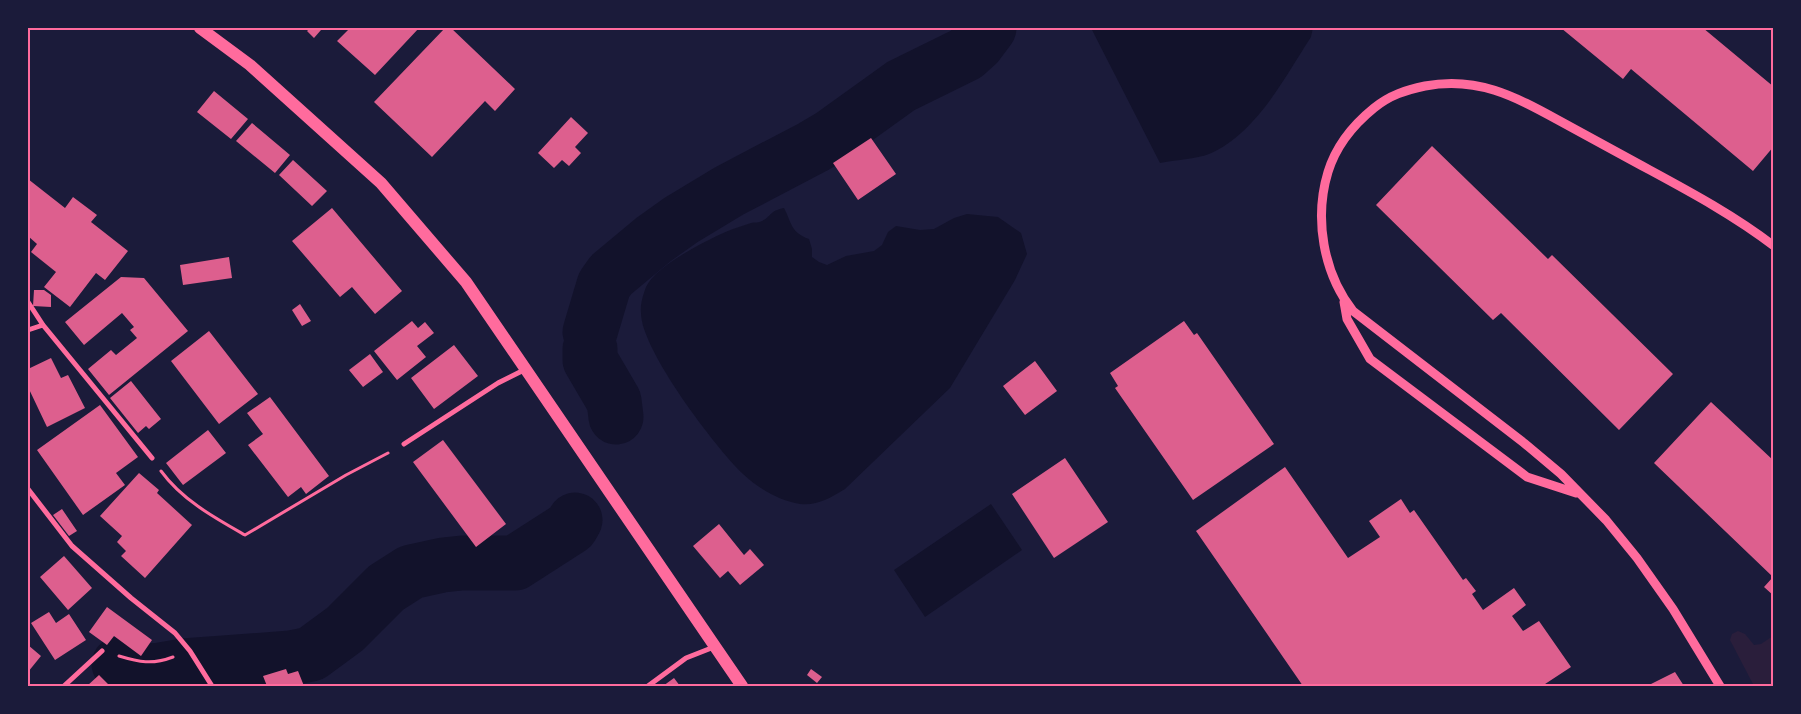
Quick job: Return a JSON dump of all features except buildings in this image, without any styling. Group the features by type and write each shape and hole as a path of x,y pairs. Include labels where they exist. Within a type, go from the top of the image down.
{"main road":[{"path":"200,28 250,65 381,183 466,282 742,686"}],"street":[{"path":"1579,494 1527,477 1370,358 1347,320 1343,298 1327,258 1322,230 1323,190 1332,161 1345,138 1362,118 1381,102 1401,92 1431,85 1457,83 1476,85 1519,99 1721,209 1774,246"},
{"path":"1343,298 1353,311 1369,324 1524,443 1560,474 1606,520 1637,558 1673,609 1720,686"},
{"path":"28,302 43,326 152,458"},
{"path":"28,330 43,326"},
{"path":"404,444 498,383 526,368"},
{"path":"28,488 72,546 131,598 175,633 190,651 212,686"},
{"path":"648,686 686,658 714,647"},
{"path":"64,686 102,650"}],"path":[{"path":"152,458 168,481 206,512 245,535 346,475 404,444"},
{"path":"102,650 137,662 159,662 190,651"}],"shaded area":[{"path":"1091,28 1313,28 1311,37 1280,86 1255,119 1241,133 1226,145 1209,154 1160,163"},
{"path":"784,208 795,230 809,239 812,257 827,265 846,256 874,251 882,245 888,232 896,226 920,230 934,229 954,218 967,214 998,217 1021,233 1027,254 1015,280 950,388 845,489 823,501 812,504 800,504 784,500 769,493 743,474 731,461 682,398 666,373 644,329 641,313 641,303 646,287 672,261 711,239 733,229 761,222 773,212"},
{"path":"991,504 1022,550 925,617 894,570"},
{"path":"1738,631 1745,634 1754,645 1761,644 1773,636 1773,686 1754,686 1730,640 1732,634"}],"waterway":[{"path":"590,332 604,285 611,275 653,240 681,220 729,191 830,137 901,86 966,54 977,44 989,28"},
{"path":"590,349 590,360 614,401 616,417"},
{"path":"119,664 154,671 183,666 291,658 311,654 345,629 386,588 411,572 462,563 515,563 571,527 575,520"}]}
